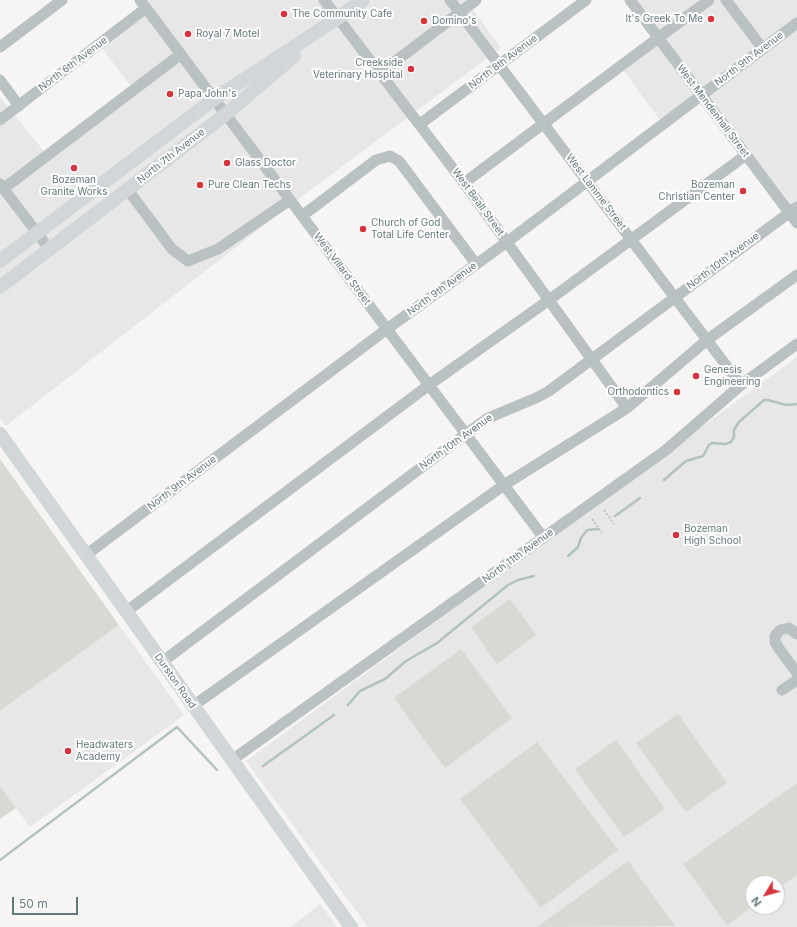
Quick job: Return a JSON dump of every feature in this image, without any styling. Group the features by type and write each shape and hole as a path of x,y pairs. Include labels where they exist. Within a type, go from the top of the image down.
{"main road":[{"name":"North 7th Avenue","path":"0,261 214,99 363,0"},
{"name":"North 7th Avenue","path":"0,288 226,114 338,18"},
{"name":"Durston Road","path":"0,434 351,927"}],"street":[{"path":"0,47 62,0"},
{"name":"West Beall Street","path":"324,0 464,183 627,408"},
{"name":"West Lamme Street","path":"450,0 500,64 741,385"},
{"path":"380,73 476,0"},
{"name":"North 8th Avenue","path":"420,124 586,0"},
{"name":"West Mendenhall Street","path":"630,0 746,155 793,210 797,223"},
{"path":"464,183 708,0"},
{"path":"726,0 763,49"},
{"name":"West Villard Street","path":"143,4 543,537"},
{"name":"North 6th Avenue","path":"0,120 143,4"},
{"name":"North 9th Avenue","path":"86,555 387,329 507,242 587,180 797,23"},
{"path":"50,250 2,186 180,54"},
{"path":"0,80 19,106"},
{"path":"127,611 429,386 746,155"},
{"path":"302,216 376,160 390,156 399,161 476,264"},
{"path":"128,190 172,250 188,261 218,249 290,200"},
{"name":"North 10th Avenue","path":"162,662 466,434 494,415 536,398 592,360 793,210"},
{"path":"194,706 504,485 627,408 707,340 797,275"},
{"name":"North 11th Avenue","path":"232,760 666,450 741,385 797,344"},
{"path":"797,634 789,628 780,630 775,636 780,650 797,673"},
{"path":"782,690 797,680"}],"path":[{"path":"604,510 614,524"},
{"path":"592,519 602,533"}],"shaded area":[{"path":"143,0 476,0 470,5 501,48 281,212 6,426 0,418 0,97 47,155 134,90 101,47 150,11"},
{"path":"630,0 797,0 797,223 702,96 663,124 620,66 658,38"},
{"name":"Bozeman High School","path":"797,357 797,927 368,927 246,761"},
{"path":"0,459 119,625 0,711"},
{"path":"510,599 536,635 497,664 471,627"},
{"name":"Headwaters Academy","path":"119,625 184,715 30,827 0,786 0,711"},
{"path":"461,649 512,718 445,768 394,698"},
{"path":"678,714 727,783 686,812 636,743"},
{"path":"616,740 665,809 624,837 575,769"},
{"path":"537,742 618,850 541,908 460,799"},
{"path":"797,783 797,875 785,883 785,875 745,875 745,912 727,925 683,864"},
{"path":"0,786 16,808 0,819"},
{"path":"628,861 675,926 537,927"},
{"path":"320,904 337,927 290,927"}],"waterway":[{"path":"664,480 686,461 703,456 709,445 712,443 725,444 731,442 734,437 734,430 739,422 764,400 786,405 797,404"},
{"path":"615,516 640,498"},
{"path":"568,556 578,547 581,538 587,530 598,529"},
{"path":"348,705 360,691 385,679 406,661 437,643 508,585 518,580 534,576"},
{"path":"263,766 334,715"},
{"path":"0,860 177,727 217,770"}],"place":[{"name":"The Community Cafe","path":"284,14"},
{"name":"It's Greek To Me","path":"711,19"},
{"name":"Domino's","path":"424,21"},
{"name":"Royal 7 Motel","path":"188,34"},
{"name":"Creekside Veterinary Hospital","path":"411,69"},
{"name":"Papa John's","path":"170,94"},
{"name":"Glass Doctor","path":"227,163"},
{"name":"Bozeman Granite Works","path":"74,168"},
{"name":"Pure Clean Techs","path":"200,185"},
{"name":"Bozeman Christian Center","path":"743,191"},
{"name":"Church of God Total Life Center","path":"363,229"},
{"name":"Genesis Engineering","path":"696,376"},
{"name":"Orthodontics","path":"677,392"},
{"name":"Bozeman High School","path":"676,535"},
{"name":"Headwaters Academy","path":"68,751"}]}
